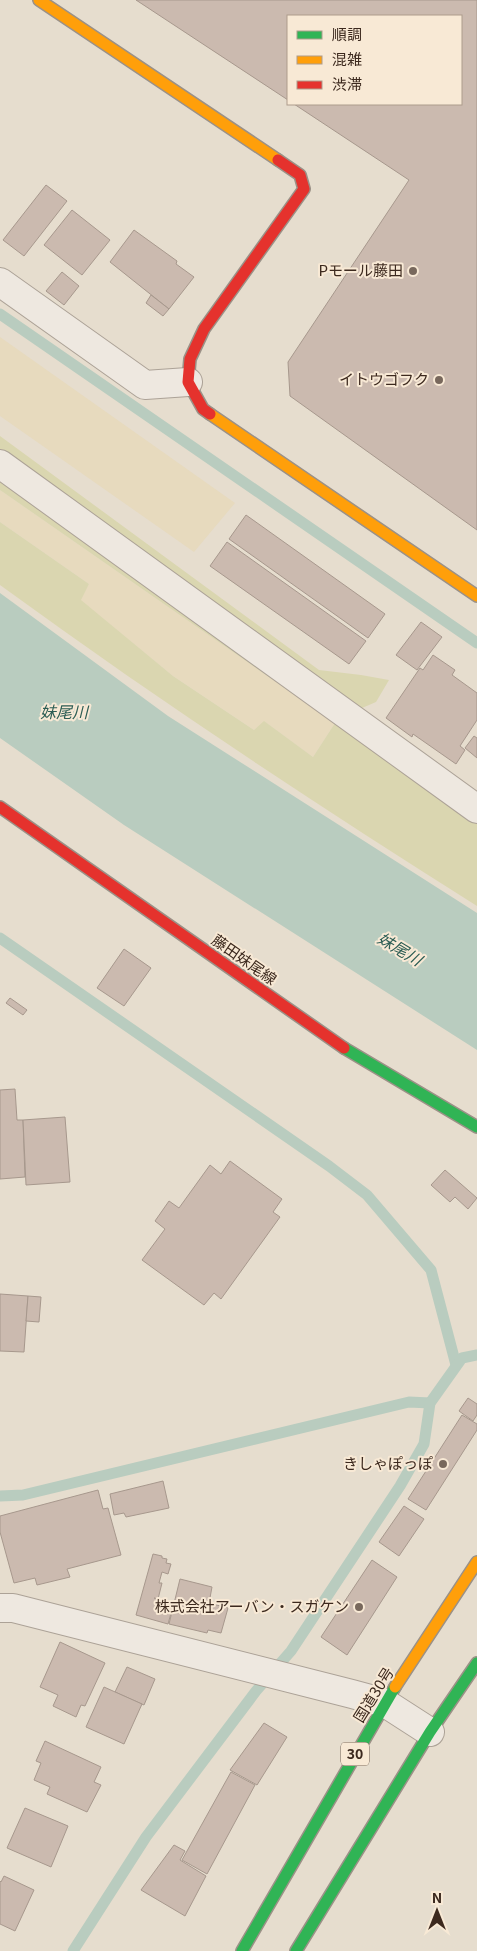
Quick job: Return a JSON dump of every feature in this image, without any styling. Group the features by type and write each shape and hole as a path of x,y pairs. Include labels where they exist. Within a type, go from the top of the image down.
{"main road":[{"path":"39,0 300,175 304,189 204,329 190,359 188,382 203,409 477,596"},
{"name":"藤田妹尾線","path":"0,807 358,1058 477,1127"},
{"name":"国道30号","path":"242,1951 385,1703 477,1562"},
{"path":"296,1951 430,1732 477,1664"}],"street":[{"path":"0,282 145,385 188,382"},
{"path":"0,464 477,809"},
{"path":"0,1608 13,1608 385,1703 430,1732"}],"shaded area":[{"path":"0,337 235,503 194,552 0,416"},
{"path":"0,436 319,670 389,680 376,702 355,711 0,453"},
{"path":"0,482 477,820 477,906 236,750 0,585 0,522 89,584 81,600 173,676 254,730 264,721 313,757 335,723 0,490"},
{"path":"0,490 335,723 313,757 265,722 254,730 173,676 80,600 89,584 0,522"}],"water":[{"name":"妹尾川","path":"0,593 168,716 477,913 477,1050 124,825 0,738"}],"building":[{"name":"Pモール藤田","path":"136,0 477,0 477,530 290,396 288,362 409,180 296,105 462,105 462,15 287,15 287,99"},
{"path":"46,185 67,201 24,256 3,240"},
{"path":"72,210 110,240 82,275 44,245"},
{"path":"134,230 177,261 176,264 194,277 169,309 110,262"},
{"path":"62,272 79,286 64,305 46,291"},
{"path":"151,295 169,309 163,316 146,303"},
{"path":"246,515 385,614 368,638 229,539"},
{"path":"227,542 366,641 349,664 210,566"},
{"path":"421,622 442,637 417,670 396,655"},
{"path":"433,655 455,670 452,675 477,693 477,720 460,746 465,750 456,764 413,734 412,737 386,718 420,668 423,670"},
{"path":"474,736 477,738 477,758 465,748"},
{"path":"124,949 151,968 124,1006 97,988"},
{"path":"10,998 27,1010 23,1015 6,1003"},
{"path":"15,1089 17,1120 23,1120 25,1177 0,1179 0,1090"},
{"path":"65,1117 70,1182 26,1185 23,1120"},
{"path":"230,1161 282,1199 273,1212 280,1217 221,1299 214,1293 204,1305 142,1260 165,1229 155,1221 169,1201 179,1208 210,1165 221,1174"},
{"path":"445,1170 477,1198 468,1209 455,1197 450,1202 431,1185"},
{"path":"0,1294 28,1296 24,1352 0,1351"},
{"path":"28,1296 41,1297 39,1322 26,1321"},
{"path":"468,1398 477,1404 477,1415 473,1421 459,1411"},
{"name":"きしゃぽっぽ","path":"462,1415 477,1424 477,1430 426,1510 408,1499"},
{"path":"163,1481 169,1508 126,1517 124,1513 114,1515 110,1494"},
{"path":"98,1490 103,1509 108,1508 121,1555 67,1569 70,1577 37,1585 35,1578 14,1583 0,1532 0,1516"},
{"path":"404,1506 424,1519 399,1556 379,1542"},
{"path":"153,1554 162,1556 162,1558 167,1559 166,1563 171,1564 168,1574 162,1572 159,1583 162,1583 158,1599 154,1598 173,1606 168,1624 136,1615"},
{"name":"株式会社アーバン・スガケン","path":"372,1560 397,1577 347,1655 321,1637"},
{"path":"180,1579 212,1587 209,1603 228,1608 221,1633 208,1630 207,1633 169,1624"},
{"path":"60,1642 105,1663 85,1706 81,1705 76,1717 53,1706 58,1695 40,1687"},
{"path":"127,1667 155,1679 144,1705 115,1692"},
{"path":"104,1687 142,1704 124,1744 86,1727"},
{"path":"264,1723 287,1737 257,1785 230,1770"},
{"path":"45,1741 101,1767 94,1782 101,1785 87,1812 47,1794 50,1787 34,1780 41,1763 36,1761"},
{"path":"231,1772 255,1785 207,1874 182,1860"},
{"path":"25,1808 68,1826 51,1867 7,1848"},
{"path":"174,1845 185,1851 180,1860 206,1876 185,1916 141,1890"},
{"path":"4,1876 34,1890 15,1931 0,1924 0,1881"}],"waterway":[{"path":"0,314 477,643"},
{"path":"0,938 329,1166 367,1195 431,1270 456,1365"},
{"path":"73,1951 146,1837 256,1691 291,1651 400,1486 424,1444 430,1403 462,1358 477,1355"},
{"path":"0,1496 23,1495 409,1402 430,1403"}],"traffic: fast":[{"path":"344,1048 477,1127"},
{"path":"296,1951 430,1732 477,1663"},
{"path":"242,1951 395,1687"}],"traffic: slow":[{"path":"39,0 278,160"},
{"path":"210,414 477,596"},
{"path":"395,1687 477,1562"}],"traffic: jam":[{"path":"210,414 203,409 188,382 190,359 204,329 304,189 300,175 278,160"},
{"path":"0,807 344,1048"}],"place":[{"name":"Pモール藤田","path":"413,271"},
{"name":"イトウゴフク","path":"439,380"},
{"name":"きしゃぽっぽ","path":"443,1464"},
{"name":"株式会社アーバン・スガケン","path":"359,1607"}]}
